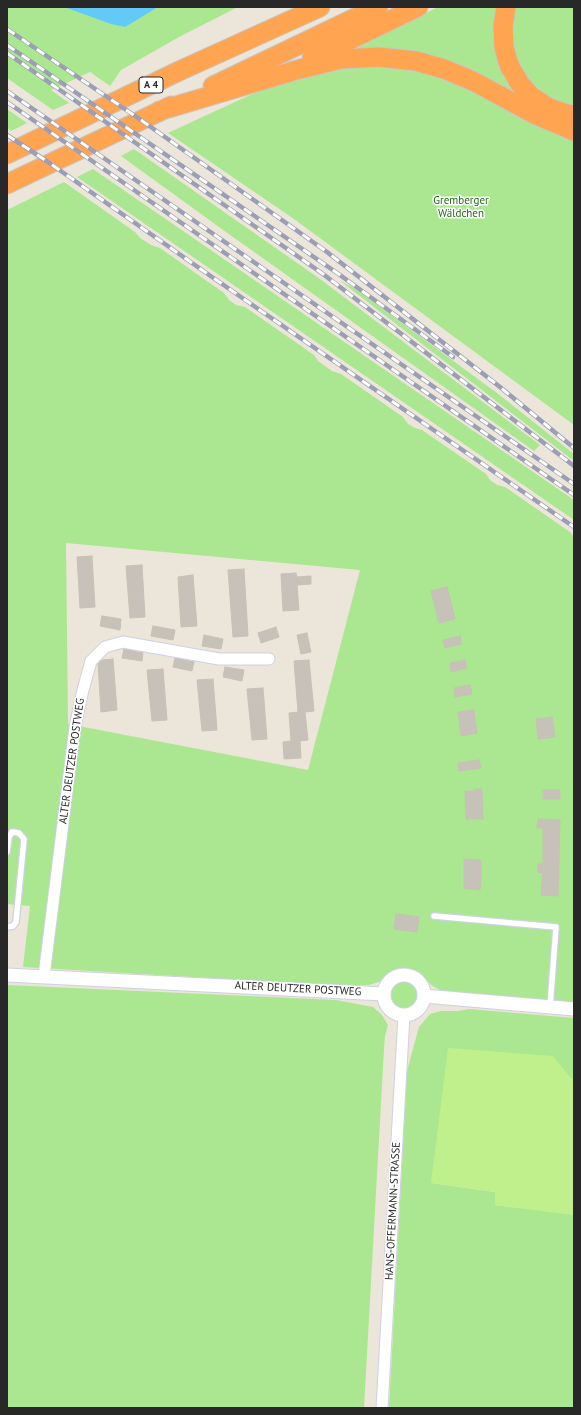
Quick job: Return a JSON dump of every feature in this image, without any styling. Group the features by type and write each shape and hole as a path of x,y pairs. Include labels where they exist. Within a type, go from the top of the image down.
{"highway":[{"name":"A 4","path":"296,19 316,7"},
{"name":"A 4","path":"7,154 177,72 320,7"},
{"name":"A 4","path":"7,184 378,7"},
{"path":"266,80 418,7"},
{"path":"506,7 503,26 504,47 509,65 520,84 531,96 549,108 574,115"},
{"path":"160,111 300,69 341,59 379,57 416,61 444,69 473,81 534,114 574,132"}],"street":[{"name":"ALTER DEUTZER POSTWEG","path":"44,976 75,727 82,690 91,661 105,647 124,642 220,659 269,659"},
{"name":"ALTER DEUTZER POSTWEG","path":"7,975 384,994"},
{"path":"405,975 413,977 419,982 423,988 424,996 418,1010 411,1014 404,1015 389,1009 385,1002 384,994 386,986 391,980 397,976 405,975"},
{"path":"424,996 574,1009"},
{"name":"HANS-OFFERMANN-STRASSE","path":"382,1408 404,1015"}],"lane":[{"path":"7,852 8,837 12,832 19,833 24,839 16,922 14,926 7,927"},
{"path":"434,916 556,927 550,1007"}],"green space":[{"path":"7,7 238,7 179,37 121,70 110,86 90,72 51,90 69,103 53,110 7,78"},
{"path":"438,7 501,7 527,98 475,76 348,52"},
{"path":"516,7 574,7 574,106 570,106 550,98 531,82 519,66 511,44 513,18"},
{"name":"Gremberger Wäldchen","path":"380,63 442,76 574,140 574,425 294,219 168,133 276,83 303,73"},
{"path":"7,109 27,123 11,131 7,128"},
{"path":"134,149 320,279 540,445 534,451 121,156"},
{"path":"93,169 574,500 574,520 77,177"},
{"path":"64,182 135,232 140,238 151,245 160,248 224,293 229,300 236,305 245,307 314,355 318,361 332,371 341,374 403,417 408,424 422,430 486,474 490,480 497,485 505,487 570,532 574,537 574,1002 459,993 440,990 431,985 420,972 407,969 396,970 379,982 369,985 343,986 23,967 30,906 7,904 7,210","holes":["66,543 360,570 308,770 68,724"]},
{"path":"339,280 354,288 497,393 574,454 574,461"},
{"path":"405,981 415,985 419,995 415,1005 405,1009 395,1005 391,995 395,985"},
{"path":"7,985 336,1000 373,1007 382,1015 388,1025 384,1049 364,1408 7,1408"},
{"path":"469,1009 574,1018 574,1080 570,1078 432,1183 495,1192 495,1205 574,1213 574,1408 389,1408 407,1071 419,1027 430,1014 441,1011 458,1011"},
{"path":"448,1048 553,1056 574,1080 573,1215 495,1205 495,1192 431,1183"}],"water":[{"path":"64,7 158,7 125,27 111,24"}],"building":[{"path":"92,556 95,607 80,608 77,557"},
{"path":"142,565 145,617 130,618 126,566"},
{"path":"244,569 248,636 233,637 228,570"},
{"path":"296,573 297,577 311,576 311,584 297,585 299,610 283,611 281,574"},
{"path":"193,575 197,626 181,627 178,577"},
{"path":"447,587 455,619 439,623 431,591"},
{"path":"102,616 121,619 120,630 100,626"},
{"path":"153,626 175,630 173,640 151,636"},
{"path":"276,627 279,637 261,643 258,633"},
{"path":"307,633 311,652 301,654 297,635"},
{"path":"204,635 223,639 221,649 202,646"},
{"path":"460,636 461,644 445,648 443,640"},
{"path":"124,649 143,653 142,661 122,658"},
{"path":"175,658 194,662 192,671 173,667"},
{"path":"113,659 117,710 101,712 98,664 102,660"},
{"path":"309,660 314,711 305,712 308,740 300,741 301,758 284,759 283,742 291,741 289,713 298,712 294,661"},
{"path":"465,660 467,668 451,672 450,663"},
{"path":"225,667 244,670 242,681 223,677"},
{"path":"163,669 167,720 152,721 147,670"},
{"path":"213,679 217,730 202,731 197,680"},
{"path":"470,685 472,694 455,697 454,688"},
{"path":"263,688 267,739 252,740 247,689"},
{"path":"474,710 477,733 461,736 458,712"},
{"path":"552,717 555,737 538,739 536,719"},
{"path":"479,760 481,768 459,771 458,763"},
{"path":"474,789 482,789 483,819 466,819 465,791 474,791"},
{"path":"543,790 560,790 560,799 543,799"},
{"path":"538,819 560,820 558,896 541,895 543,873 538,872 538,864 543,864 543,828 537,828"},
{"path":"464,859 481,860 480,890 464,888"},
{"path":"396,914 419,917 417,932 394,929"}],"railway":[{"path":"7,29 141,120 327,252 500,387 574,448"},
{"path":"7,45 340,275 453,357"},
{"path":"7,53 323,274 574,466"},
{"path":"7,91 574,484"},
{"path":"7,102 574,495"},
{"path":"7,135 574,527"}]}
